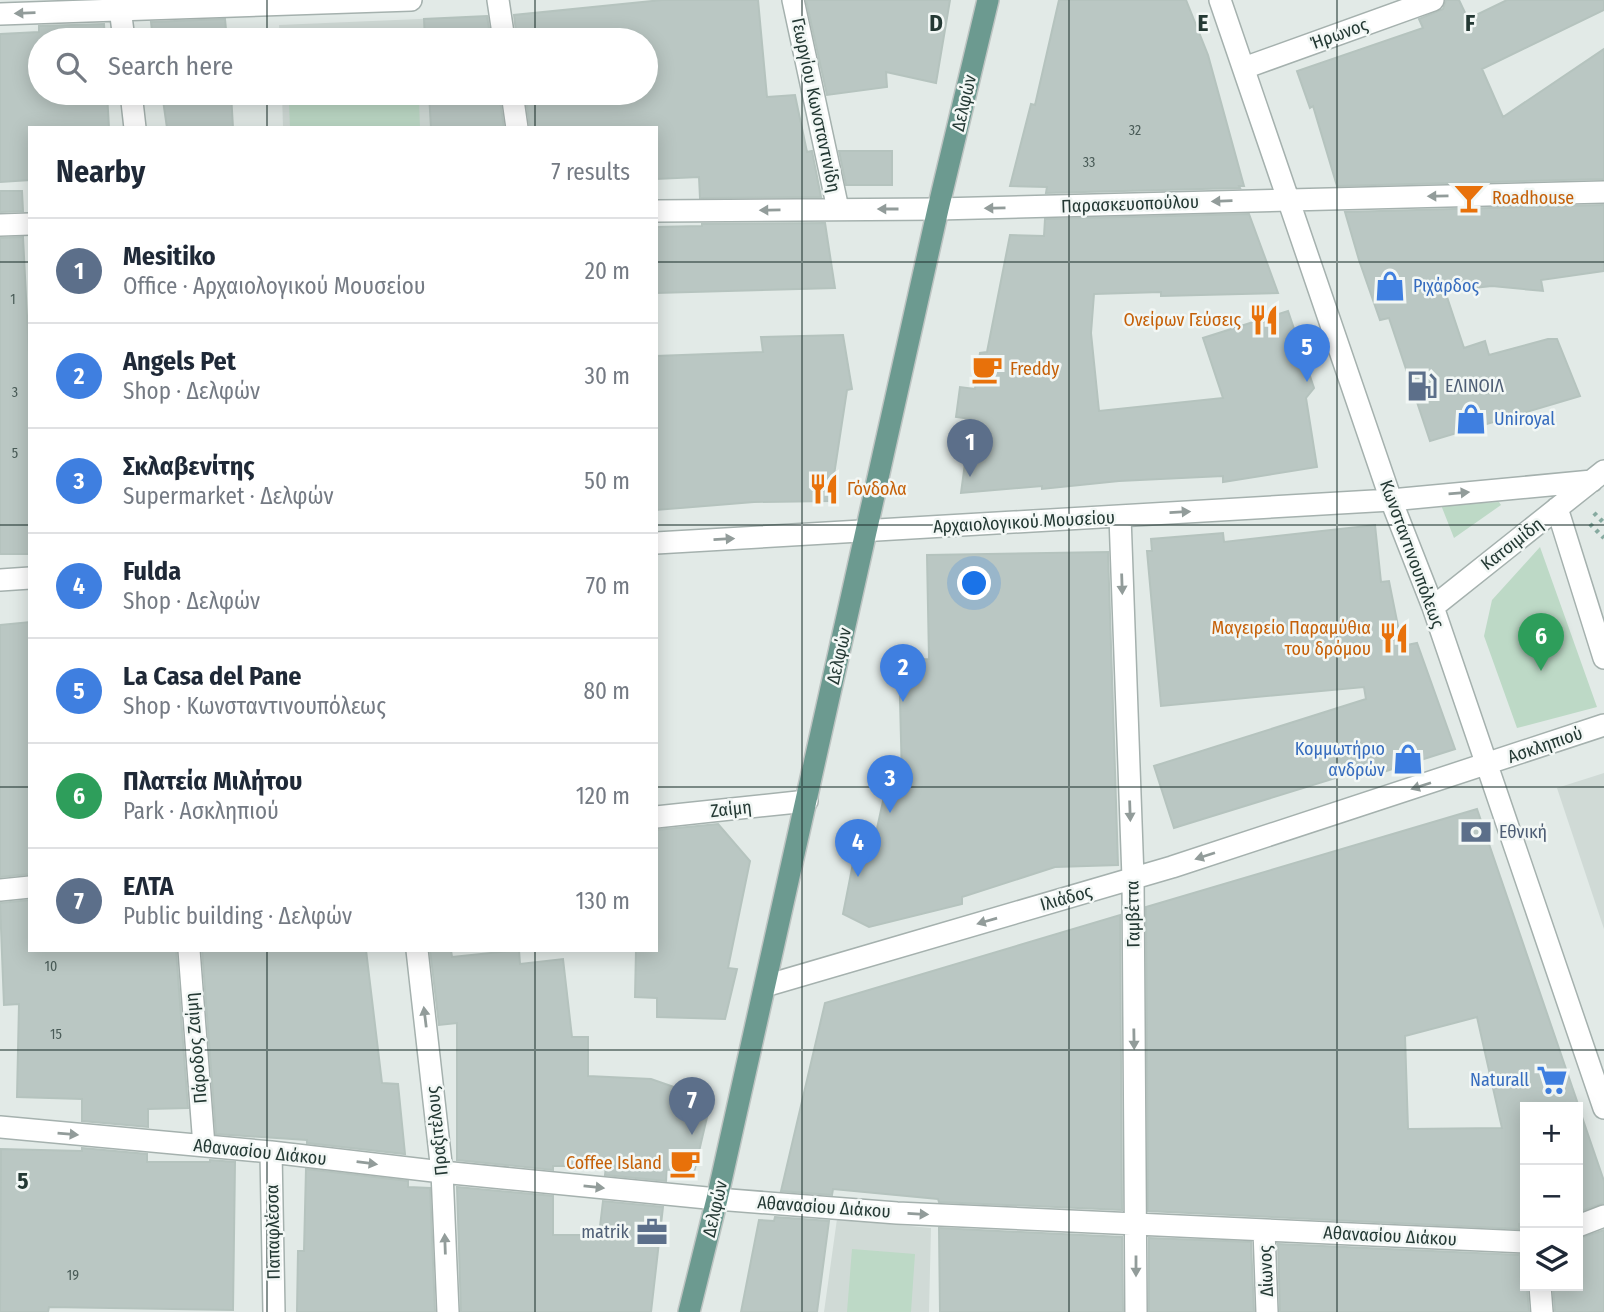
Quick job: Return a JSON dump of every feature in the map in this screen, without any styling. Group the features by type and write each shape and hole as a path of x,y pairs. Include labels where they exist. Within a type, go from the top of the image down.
{"main road":[{"name":"Δελφών","path":"689,1312 718,1199 938,209 988,0"}],"street":[{"path":"0,14 120,5 411,0"},
{"path":"498,0 502,28"},
{"name":"Γεωργίου Κωνσταντινίδη","path":"793,0 838,209"},
{"name":"Κωνσταντινουπόλεως","path":"1220,0 1391,500 1433,607 1604,1108"},
{"name":"Ήρωνος","path":"1244,68 1433,0"},
{"path":"120,5 123,28"},
{"path":"132,105 135,126"},
{"path":"514,105 517,126"},
{"name":"Παρασκευοπούλου","path":"658,211 938,209 1604,192"},
{"path":"0,225 28,224"},
{"name":"Κατσιμίδη","path":"1391,500 1598,476"},
{"name":"Κατσιμίδη","path":"1433,607 1598,476"},
{"name":"Αρχαιολογικού Μουσείου","path":"658,542 1391,500"},
{"path":"1557,508 1604,658"},
{"name":"Γαμβέττα","path":"1120,516 1133,878 1136,1312"},
{"path":"0,580 28,578"},
{"name":"Ασκληπιού","path":"1486,765 1604,725"},
{"name":"Ιλιάδος","path":"765,986 1133,878 1486,765"},
{"name":"Ζαίμη","path":"658,817 807,801"},
{"path":"0,890 28,887"},
{"name":"Πάροδος Ζαίμη","path":"189,952 204,1146"},
{"name":"Πραξιτέλους","path":"417,952 442,1172 448,1312"},
{"name":"Αθανασίου Διάκου","path":"0,1127 271,1152 718,1199 897,1213 1520,1242"},
{"name":"Παπαφλέσσα","path":"271,1152 274,1312"},
{"path":"1583,1224 1604,1216"},
{"name":"Δίωνος","path":"1264,1230 1267,1312"},
{"path":"1540,1291 1542,1312"}],"path":[{"path":"1590,509 1604,523"},
{"path":"1590,524 1604,538"}],"shaded area":[{"path":"489,16 490,28 279,28 279,25"},
{"path":"282,105 496,105 498,126 283,126"},
{"path":"1604,773 1604,929 1557,788"},
{"path":"837,1219 931,1228 929,1312 824,1312"}],"green space":[{"path":"289,105 419,105 420,126 290,126"},
{"path":"1499,502 1501,505 1454,538 1441,505"},
{"path":"1540,547 1597,707 1517,728 1484,636 1492,600"},
{"path":"852,1249 915,1254 911,1312 847,1312"}],"building":[{"path":"662,0 758,0 767,97 795,95 807,152 812,151 821,197 700,198 699,177 658,179 658,126 530,126 527,105 658,105 658,28 516,28 514,15"},
{"path":"806,0 950,0 936,83 886,72 887,87 827,95"},
{"path":"1059,0 1186,0 1208,55 1244,186 1046,193 1047,187 1010,186 1031,104 1035,105"},
{"path":"1446,0 1459,0 1468,19 1507,0 1604,0 1604,10 1482,69 1503,117 1604,49 1604,179 1337,186 1313,106 1310,108 1297,71 1423,28 1419,19 1443,9"},
{"path":"487,16 489,28 424,28 424,19"},
{"path":"225,19 226,28 152,28 151,22"},
{"path":"104,24 104,28 39,28"},
{"path":"28,33 28,105 108,105 109,126 28,126 28,180 0,182 0,34"},
{"path":"164,105 232,105 233,126 167,126"},
{"path":"430,105 501,105 504,126 431,126"},
{"path":"839,151 892,151 892,185 846,185"},
{"path":"0,191 22,191 23,211 0,212"},
{"path":"1604,205 1604,271 1541,280 1543,291 1492,286 1445,291 1464,348 1485,341 1489,355 1557,339 1580,396 1430,441 1389,318 1380,320 1345,212"},
{"path":"1249,214 1278,293 1161,296 1161,292 1094,294 1091,333 1099,411 1223,398 1203,338 1288,311 1314,388 1306,398 1317,467 1223,482 1223,476 961,493 971,419 956,417 960,387 975,389 980,353 987,352 1010,235 1044,236 1045,219"},
{"path":"825,223 835,288 658,293 658,227"},
{"path":"23,237 28,336 28,554 0,554 0,238"},
{"path":"843,335 852,389 847,390 830,501 754,502 658,510 658,356 763,352 761,337"},
{"path":"1375,525 1381,582 1389,581 1402,646 1417,643 1455,749 1374,775 1371,767 1174,828 1154,766 1366,699 1364,687 1161,706 1147,551 1152,551 1151,539 1223,533 1224,542"},
{"path":"1108,552 1118,865 1055,867 962,897 962,904 869,927 843,914 857,843 873,847 888,778 902,779 899,660 929,659 927,555"},
{"path":"28,622 28,874 0,877 0,625"},
{"path":"1477,809 1577,1102 1520,1102 1519,1229 1148,1211 1146,907","holes":["1477,1017 1502,1128 1408,1129 1405,1036"]},
{"path":"718,824 750,861 728,968 737,969 725,1019 657,1017 657,998 635,997 636,952 658,952 658,830"},
{"path":"28,900 28,952 176,952 188,1108 148,1109 148,1127 82,1121 82,1099 17,1097 19,1004 4,1005 0,903"},
{"path":"1120,915 1122,1210 939,1202 938,1199 833,1189 832,1195 781,1191 825,1003"},
{"path":"202,952 366,952 382,1083 398,1084 405,1154 307,1143 307,1140 216,1134"},
{"path":"430,952 451,952 452,957 519,952 520,964 563,959 572,1037 588,1037 588,1076 651,1079 711,1100 694,1173 667,1171 666,1181 605,1175 606,1166 553,1166 553,1170 457,1160 457,1023 439,1025"},
{"path":"1583,1120 1604,1181 1604,1203 1583,1210"},
{"path":"82,1148 147,1154 147,1162 235,1162 233,1310 49,1307 48,1312 0,1312 1,1149 82,1151"},
{"path":"306,1169 408,1181 408,1187 430,1188 435,1312 297,1312 298,1251 304,1251"},
{"path":"457,1187 553,1196 553,1235 599,1235 603,1201 663,1207 651,1312 461,1312"},
{"path":"775,1217 829,1221 817,1312 741,1312 759,1220 774,1221"},
{"path":"939,1228 1122,1237 1123,1312 940,1312"},
{"path":"1604,1230 1604,1312 1555,1312 1553,1291 1583,1291 1583,1237"},
{"path":"1149,1238 1251,1242 1254,1312 1149,1312"},
{"path":"1278,1244 1520,1255 1520,1291 1527,1291 1529,1312 1280,1312"}],"place":[{"name":"Roadhouse","path":"1469,198"},
{"name":"Ριχάρδος","path":"1390,286"},
{"name":"Ονείρων Γεύσεις","path":"1264,320"},
{"name":"Freddy","path":"987,369"},
{"name":"La Casa del Pane","path":"1307,382"},
{"name":"ΕΛΙΝΟΙΛ","path":"1422,386"},
{"name":"Uniroyal","path":"1471,419"},
{"name":"Mesitiko","path":"970,477"},
{"name":"Γόνδολα","path":"824,489"},
{"name":"Μαγειρείο Παραμύθια του δρόμου","path":"1394,638"},
{"name":"Πλατεία Μιλήτου","path":"1541,671"},
{"name":"Angels Pet","path":"903,702"},
{"name":"Κομμωτήριο ανδρών","path":"1408,759"},
{"name":"Σκλαβενίτης","path":"890,813"},
{"name":"Εθνική","path":"1476,832"},
{"name":"Fulda","path":"858,877"},
{"name":"Naturall","path":"1552,1080"},
{"name":"ΕΛΤΑ","path":"692,1135"},
{"name":"Coffee Island","path":"685,1163"},
{"name":"matrik","path":"652,1232"}]}
